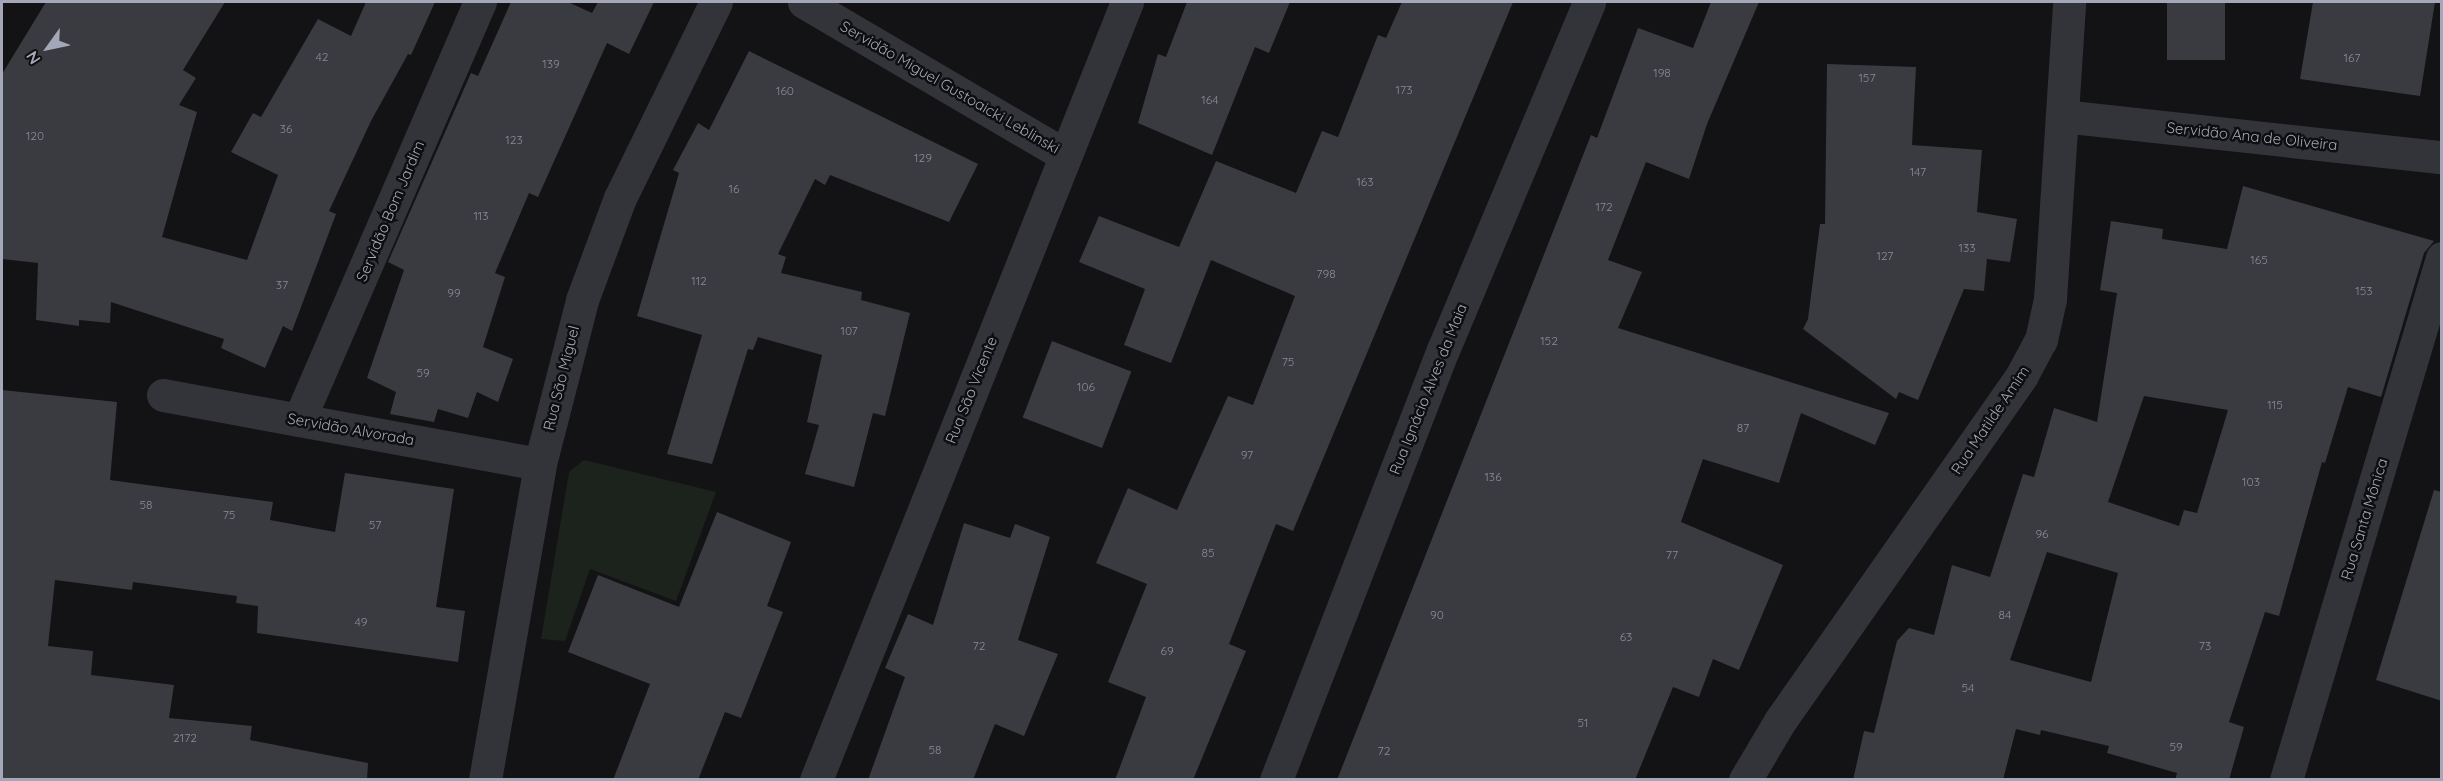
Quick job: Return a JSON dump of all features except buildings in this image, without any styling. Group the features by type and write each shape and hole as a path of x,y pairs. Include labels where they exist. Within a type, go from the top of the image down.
{"street":[{"name":"Servidão Bom Jardim","path":"299,420 480,2"},
{"name":"Rua São Miguel","path":"485,780 540,464 582,300 620,198 716,2"},
{"name":"Servidão Miguel Gustoaicki Leblinski","path":"804,2 1065,154"},
{"name":"Rua São Vicente","path":"816,780 1127,2"},
{"name":"Rua Ignácio Alves da Maia","path":"1276,780 1443,350 1589,2"},
{"name":"Rua Matilde Amim","path":"1745,780 1780,721 2022,375 2041,340 2050,298 2069,2"},
{"name":"Servidão Ana de Oliveira","path":"2062,116 2442,157"},
{"name":"Rua Santa Mônica","path":"2286,780 2442,258"},
{"name":"Servidão Alvorada","path":"163,395 540,464"}],"shaded area":[{"path":"584,460 716,492 676,601 590,569 565,641 541,639 569,472"}]}
